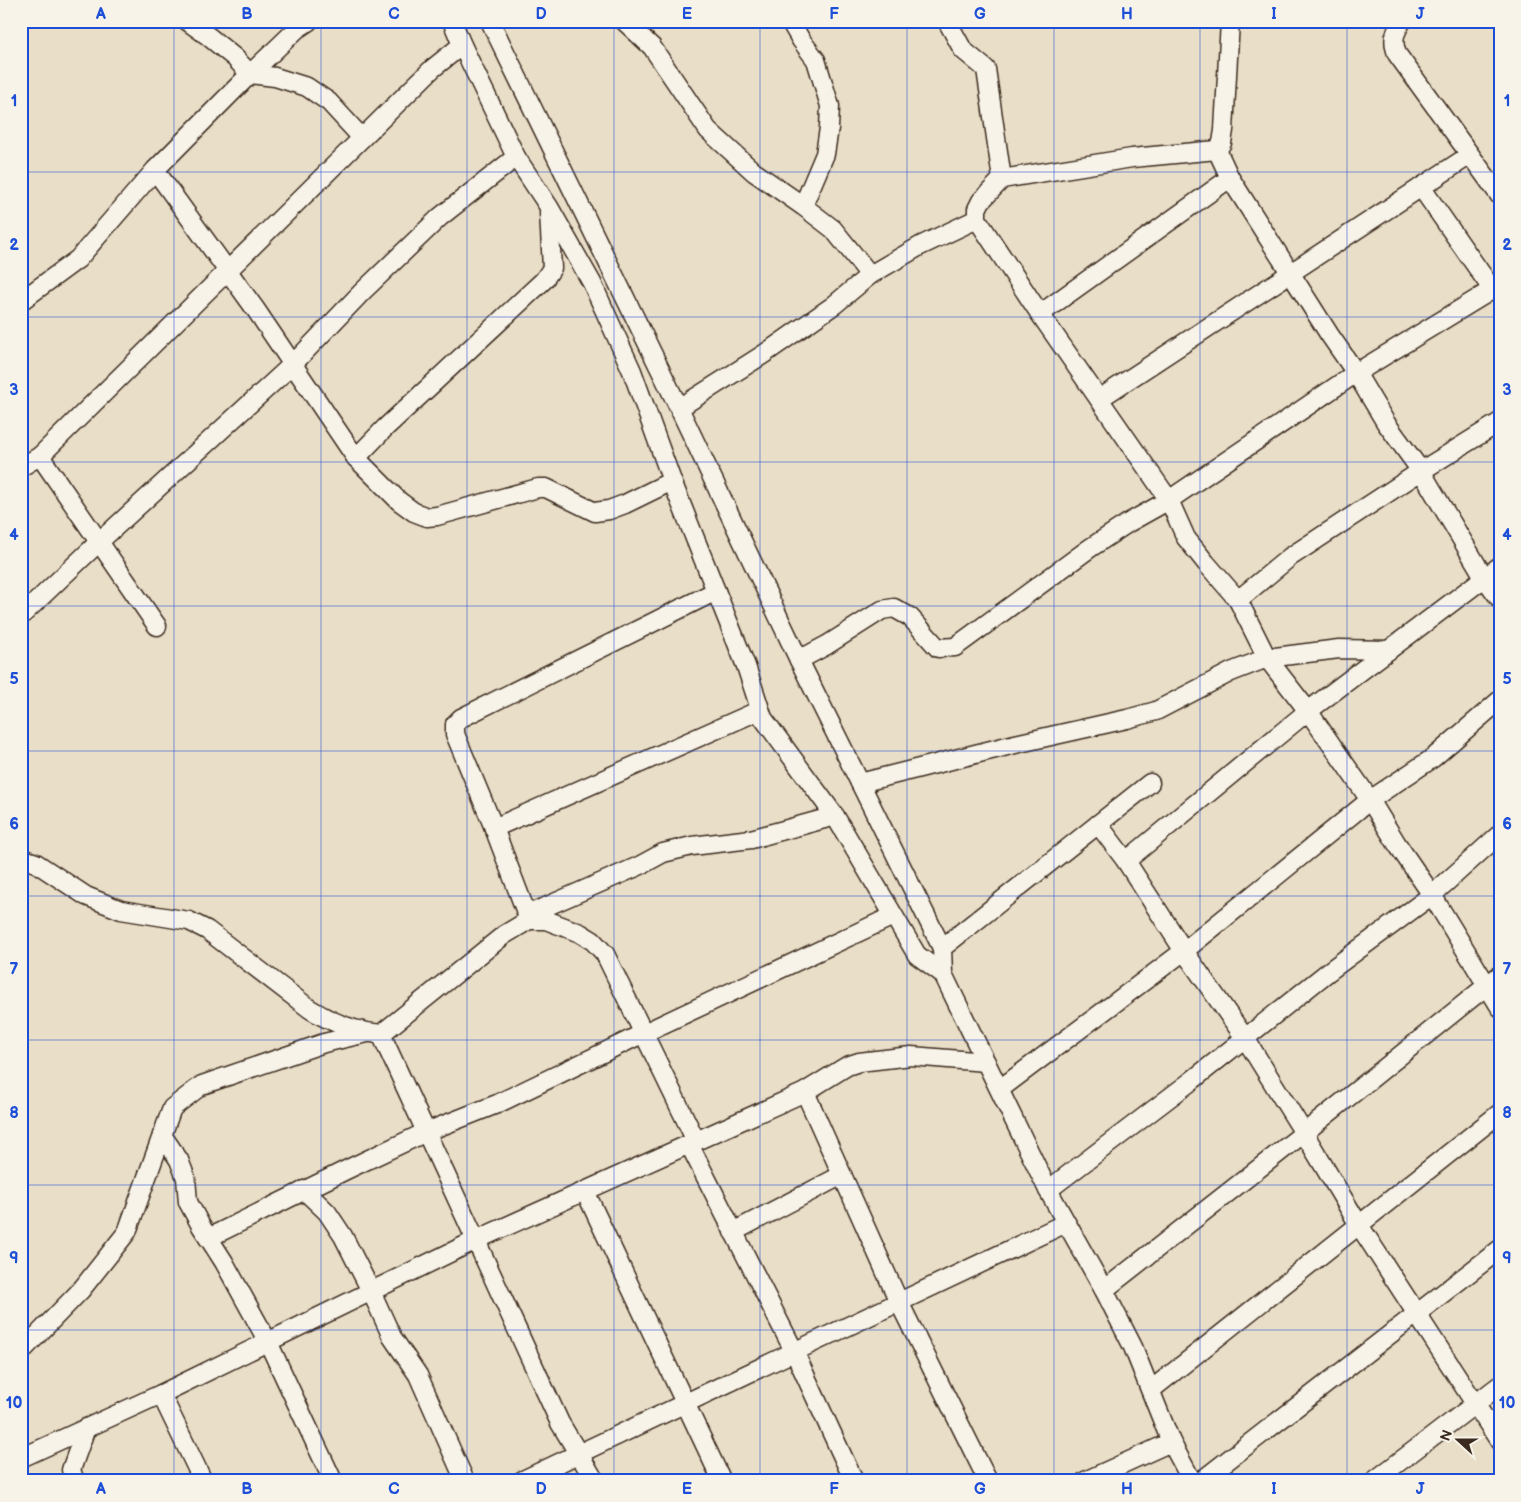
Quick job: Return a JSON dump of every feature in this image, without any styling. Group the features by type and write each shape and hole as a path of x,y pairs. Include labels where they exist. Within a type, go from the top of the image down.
{"street":[{"path":"186,21 221,47 250,74 275,77 307,87 328,102 362,138"},
{"path":"21,301 78,259 155,170 250,74 297,29 309,21"},
{"path":"452,21 516,157 549,207 592,283 632,371 672,481 746,666 763,718 835,816 917,955 942,974 1048,1190 1104,1290 1133,1347 1171,1442 1192,1481"},
{"path":"491,21 679,408 798,660 942,948 942,974"},
{"path":"624,21 652,47 708,130 754,172 833,229 870,275"},
{"path":"790,21 816,60 830,106 825,154 803,206"},
{"path":"947,21 962,50 986,69 1002,179"},
{"path":"1230,21 1224,130 1222,143 1217,150 1132,158 1002,179 981,201 977,209 977,219 1040,314 1169,500 1186,538 1238,600 1266,658 1308,711 1370,800 1397,844 1493,981 1500,1007"},
{"path":"1402,21 1395,32 1394,46 1398,54 1500,196"},
{"path":"21,467 40,456 432,69 462,45"},
{"path":"1217,150 1230,178 1290,274 1356,373 1386,423 1421,471 1484,577 1500,598"},
{"path":"1099,399 1470,155"},
{"path":"21,616 294,364 362,292 440,217 516,157"},
{"path":"155,170 294,364 356,458 399,501 414,512 427,517 437,516 538,488 546,488 556,492 595,512 609,510 672,481"},
{"path":"1040,314 1230,178"},
{"path":"798,660 827,645 882,610 894,608 910,617 938,648 955,647 1090,548 1128,523 1169,500 1356,373 1496,287 1421,187"},
{"path":"356,458 385,428 544,280 552,268 549,207"},
{"path":"679,408 795,332 870,275 920,246 977,219"},
{"path":"1238,600 1290,557 1421,471 1500,422"},
{"path":"40,456 157,626"},
{"path":"1126,861 1308,711 1500,566"},
{"path":"528,918 494,828 455,734 455,724 462,718 716,591"},
{"path":"860,783 1156,711 1232,672 1266,658 1339,649 1389,650"},
{"path":"1000,1089 1184,951 1370,800 1432,758 1500,700"},
{"path":"494,828 760,710"},
{"path":"942,948 1150,783"},
{"path":"21,1352 81,1290 127,1232 172,1108 188,1094 202,1085 324,1043 374,1033 528,918 663,853 692,846 751,839 835,816"},
{"path":"1098,824 1126,861 1184,951 1245,1038 1359,1225 1500,1442"},
{"path":"1048,1190 1328,972 1432,895 1500,834"},
{"path":"21,858 36,863 86,896 121,910 189,921 207,930 310,1009 326,1019 374,1033 426,1132 560,1423 596,1481"},
{"path":"208,1238 426,1132 497,1104 894,916"},
{"path":"528,918 546,920 580,933 593,941 605,954 644,1033 733,1232 794,1352 854,1481"},
{"path":"1104,1290 1493,981"},
{"path":"21,1458 161,1394 476,1240 805,1092 847,1066 859,1062 910,1056 986,1062"},
{"path":"805,1092 900,1302 988,1481"},
{"path":"1151,1390 1500,1114"},
{"path":"162,1135 179,1160 186,1178 188,1202 268,1342 333,1481"},
{"path":"733,1232 842,1175"},
{"path":"304,1190 327,1212 343,1236 372,1291 392,1337 418,1375 465,1481"},
{"path":"584,1191 722,1481"},
{"path":"520,1481 1066,1223"},
{"path":"1201,1481 1500,1249"},
{"path":"1374,1481 1500,1385"},
{"path":"161,1394 203,1481"},
{"path":"74,1481 71,1470 86,1428"},
{"path":"1085,1481 1171,1442"}]}
